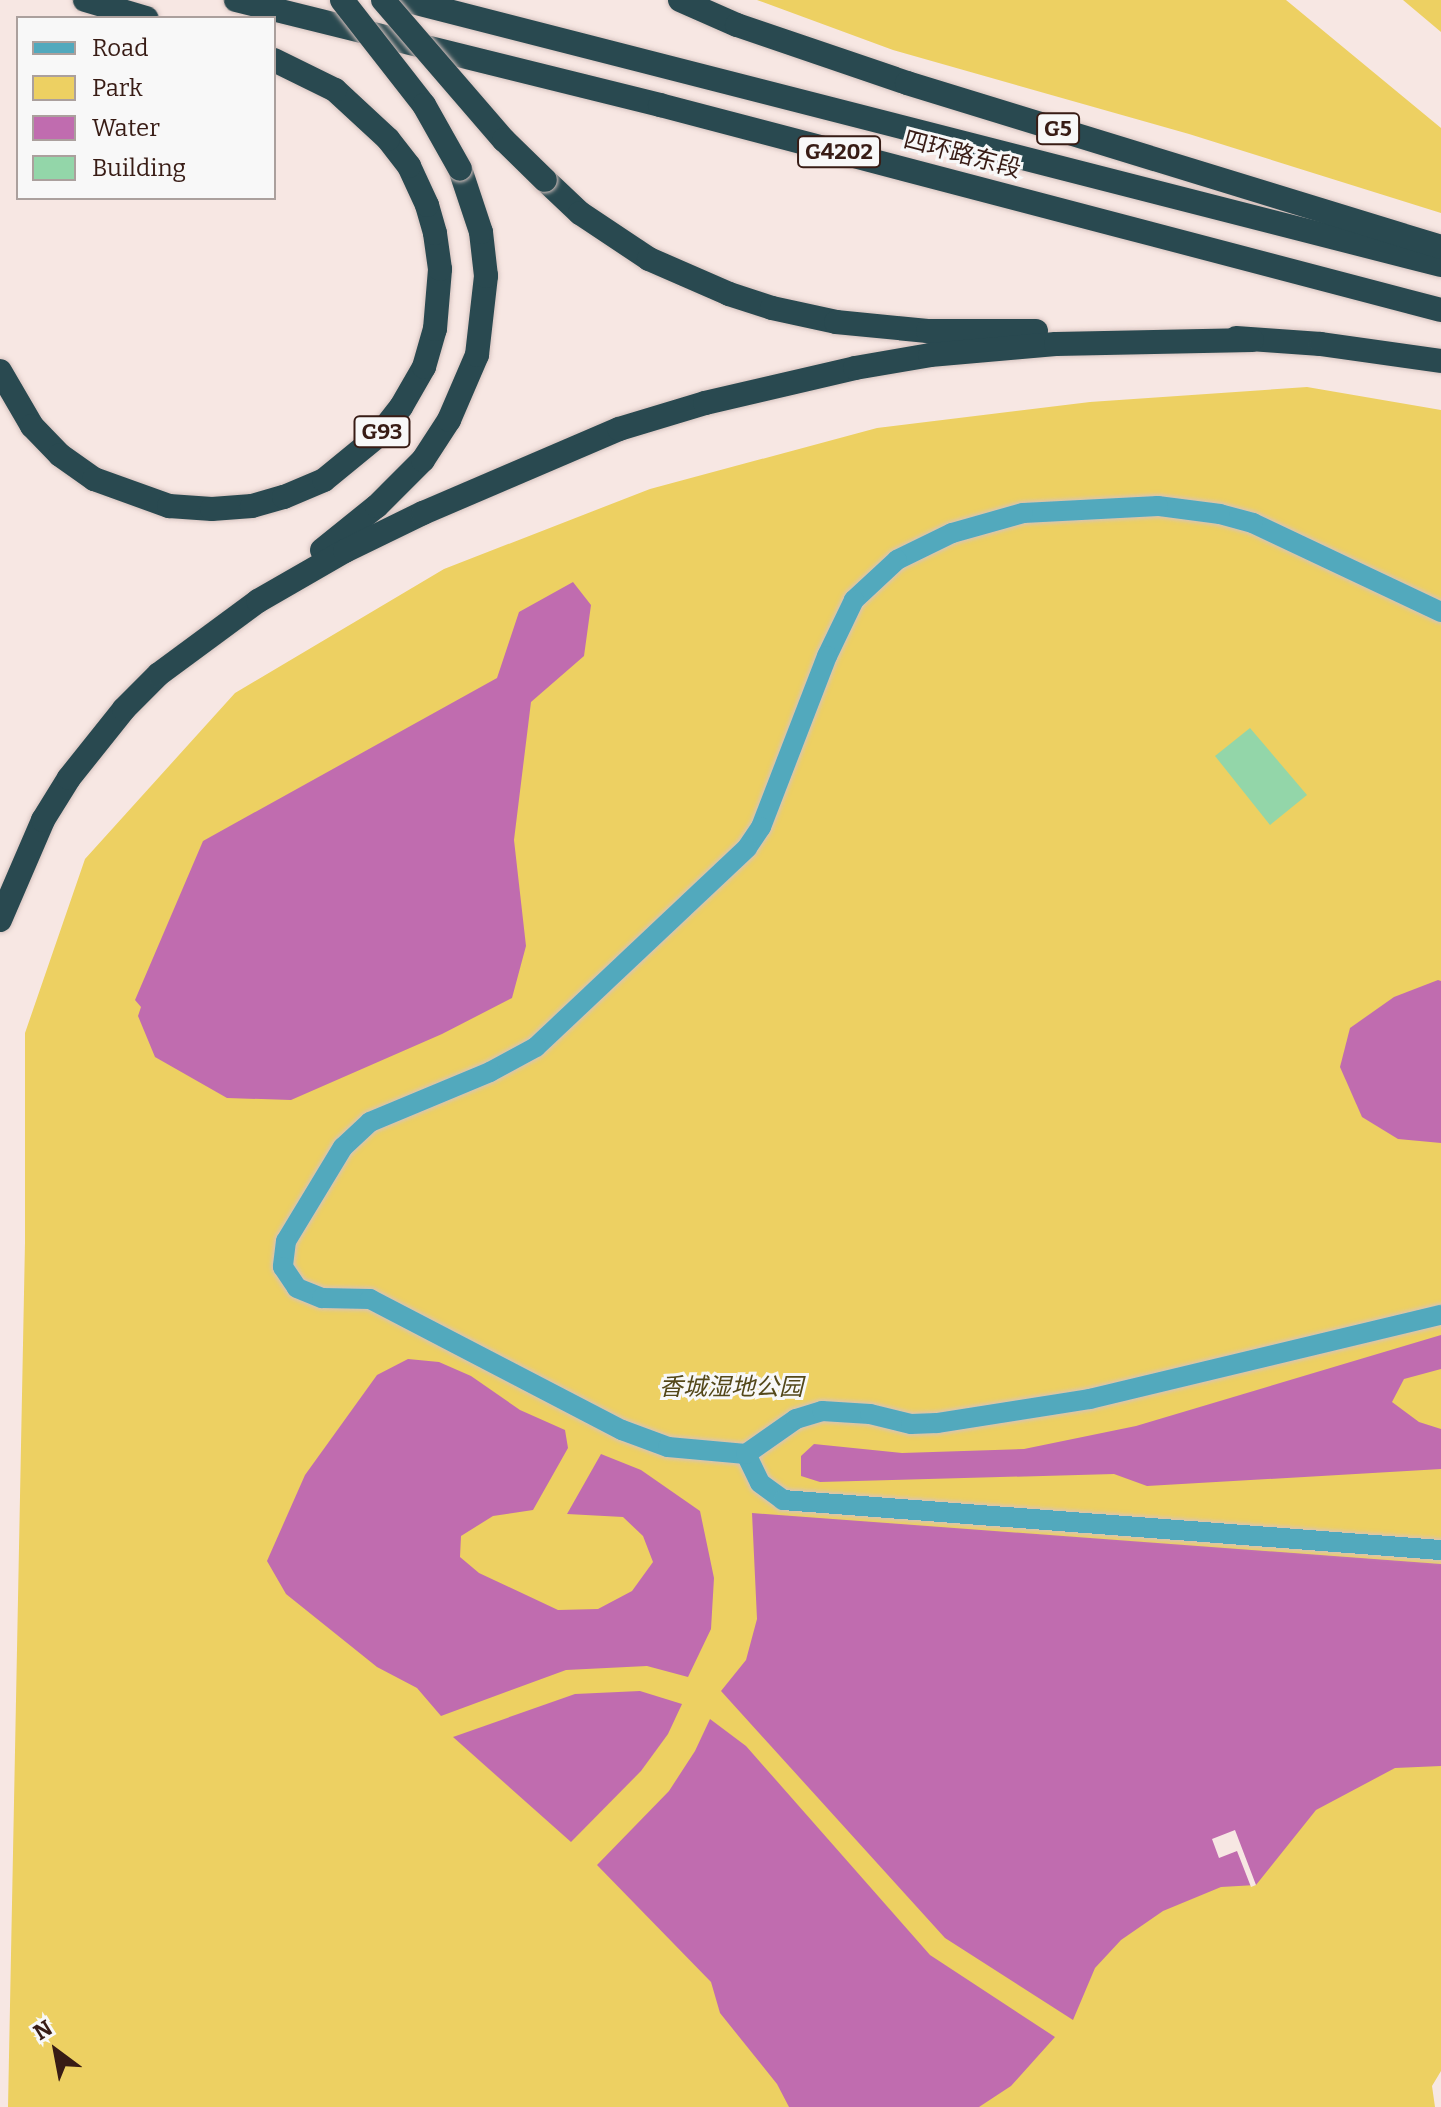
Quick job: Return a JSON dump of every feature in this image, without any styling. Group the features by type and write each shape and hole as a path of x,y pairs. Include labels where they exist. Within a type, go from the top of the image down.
{"highway":[{"path":"85,0 139,16"},
{"name":"四环路东段","path":"236,0 660,105 1441,310"},
{"path":"0,920 43,820 90,749 159,674 258,601 377,506 423,460 465,388 477,355 486,276 481,232 460,169 424,105 342,0"},
{"path":"383,0 504,140 580,213 649,259 729,294 836,322 928,331 1164,331 1321,344 1441,361"},
{"name":"四环路东段","path":"405,0 1441,265"},
{"name":"G5","path":"680,0 737,25 907,83 1441,247"},
{"name":"G93","path":"0,371 32,426 60,455 94,479 169,506 252,506 284,497 324,480 379,435 401,407 424,367 437,319 440,269 427,205 409,166 364,115 335,90 276,61"},
{"path":"258,601 345,551 494,480 619,429 705,403 855,368 930,355 1056,344 1252,340"}],"street":[{"path":"1441,612 1253,523 1220,514 1158,506 1023,513 952,533 897,560 854,600 827,656 761,827 747,848 536,1047 490,1072 370,1122 343,1147 286,1241 283,1267 297,1288 322,1298 370,1299 622,1430 668,1447 746,1454 796,1419 822,1411 870,1414 911,1424 952,1421 1090,1399 1441,1315"},
{"path":"746,1454 760,1483 783,1500 1441,1550"}],"green space":[{"path":"757,0 1286,0 1441,128 1441,213 1189,134 893,50"},
{"path":"1403,0 1441,0 1441,32"},
{"name":"香城湿地公园","path":"1307,387 1441,410 1441,2071 1432,2086 1435,2107 8,2107 25,1242 25,1033 85,859 235,693 444,569 650,489 877,428 1090,402"}],"water":[{"path":"573,582 591,605 584,656 531,702 514,840 526,946 512,998 442,1034 291,1100 227,1098 155,1057 138,1016 141,1007 135,1000 203,841 497,678 519,612"},
{"path":"1441,981 1441,1143 1398,1139 1362,1117 1340,1067 1350,1028 1394,997"},
{"path":"1441,1335 1441,1369 1404,1379 1392,1402 1419,1422 1441,1429 1441,1469 1147,1486 1114,1474 820,1482 801,1476 801,1456 814,1444 902,1453 1024,1449 1136,1426"},
{"path":"408,1359 439,1362 471,1376 520,1410 565,1430 568,1448 533,1510 493,1516 461,1536 460,1557 479,1573 558,1610 598,1609 632,1591 653,1562 643,1536 623,1517 567,1514 601,1454 641,1470 700,1511 714,1578 711,1629 688,1677 647,1666 566,1670 441,1716 417,1688 377,1667 286,1594 267,1561 305,1475 377,1375"},
{"path":"752,1513 1441,1564 1441,1766 1395,1768 1316,1810 1256,1885 1221,1887 1163,1911 1121,1940 1095,1968 1073,2020 945,1938 721,1691 746,1660 757,1619"},
{"path":"640,1691 682,1704 668,1734 641,1771 571,1842 453,1737 575,1694"},
{"path":"710,1719 746,1746 930,1955 1055,2037 1011,2086 979,2107 789,2107 777,2084 720,2013 711,1982 597,1865 669,1791 695,1751"}],"pier":[{"path":"1235,1830 1256,1885 1251,1887 1237,1851 1219,1858 1212,1839"}],"building":[{"path":"1250,728 1307,795 1270,825 1215,756"}]}
